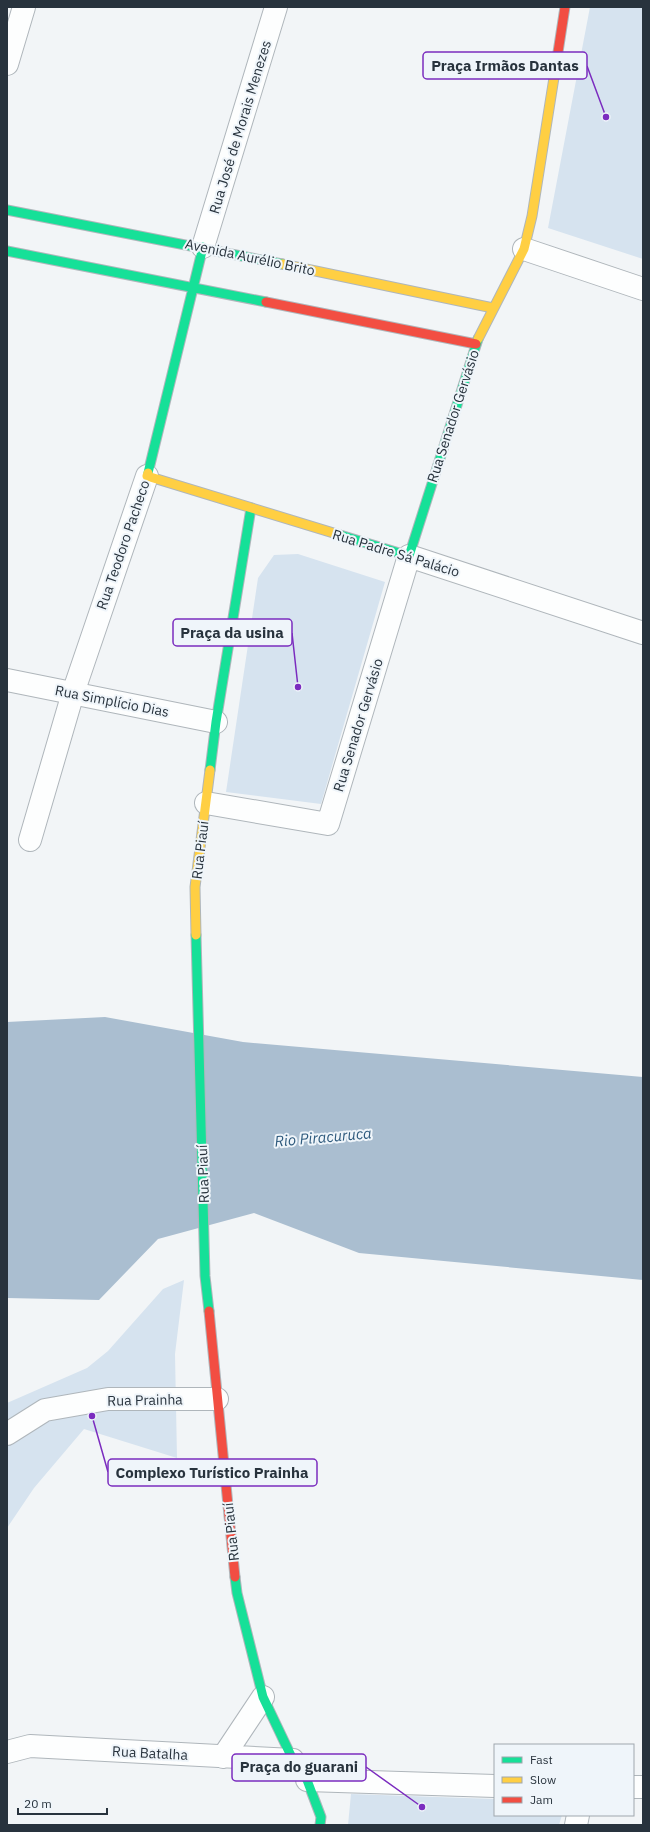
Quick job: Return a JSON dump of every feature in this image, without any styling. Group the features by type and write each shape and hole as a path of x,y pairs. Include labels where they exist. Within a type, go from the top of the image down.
{"main road":[{"name":"Rua Senador Gervásio","path":"408,556 476,344 524,249 532,216 565,7"},
{"name":"Avenida Aurélio Brito","path":"7,210 203,247 493,308"},
{"name":"Rua Teodoro Pacheco","path":"147,476 203,247"},
{"path":"7,251 476,344"},
{"name":"Rua Padre Sá Palácio","path":"147,476 408,556"},
{"name":"Rua Piauí","path":"251,508 216,722 195,887 205,1276 237,1593 263,1697 293,1760 307,1780 321,1817 320,1825"}],"street":[{"path":"7,64 24,7"},
{"name":"Rua José de Morais Menezes","path":"203,247 276,7"},
{"path":"524,249 643,289"},
{"name":"Rua Teodoro Pacheco","path":"30,840 73,694 147,476"},
{"name":"Rua Padre Sá Palácio","path":"408,556 643,633"},
{"name":"Rua Senador Gervásio","path":"206,803 328,824 408,556"},
{"name":"Rua Simplício Dias","path":"7,680 216,722"},
{"name":"Rua Prainha","path":"7,1434 45,1410 108,1399 218,1399"},
{"path":"223,1757 263,1697"},
{"name":"Rua Batalha","path":"7,1752 30,1746 293,1760"},
{"path":"307,1780 494,1786"}],"shaded area":[{"path":"590,7 643,7 643,259 548,228"},
{"path":"298,554 385,582 321,804 226,792 258,578 274,555"},
{"path":"184,1280 175,1354 177,1458 84,1429 34,1488 7,1528 7,1403 87,1368 108,1351 163,1289"},
{"path":"351,1794 494,1799 494,1816 562,1816 559,1825 348,1825"}],"water":[{"name":"Rio Piracuruca","path":"105,1017 243,1042 643,1077 643,1280 359,1253 254,1213 158,1239 99,1300 7,1298 7,1022"}],"traffic: fast":[{"path":"7,210 282,264"},
{"path":"148,473 203,247"},
{"path":"7,251 266,302"},
{"path":"340,535 409,556 478,339"},
{"path":"210,770 216,722 251,508"},
{"path":"196,935 205,1276 209,1311"},
{"path":"235,1577 237,1593 263,1697 293,1760 307,1780 321,1817 320,1825"}],"traffic: slow":[{"path":"478,339 524,249 532,216 556,65"},
{"path":"282,264 493,308"},
{"path":"148,473 147,476 340,535"},
{"path":"196,935 195,887 210,770"}],"traffic: jam":[{"path":"556,65 565,7"},
{"path":"266,302 476,344"},
{"path":"209,1311 235,1577"}],"place":[{"name":"Praça Irmãos Dantas","path":"606,117"},
{"name":"Praça da usina","path":"298,687"},
{"name":"Complexo Turístico Prainha","path":"92,1416"},
{"name":"Praça do guarani","path":"422,1807"}]}
